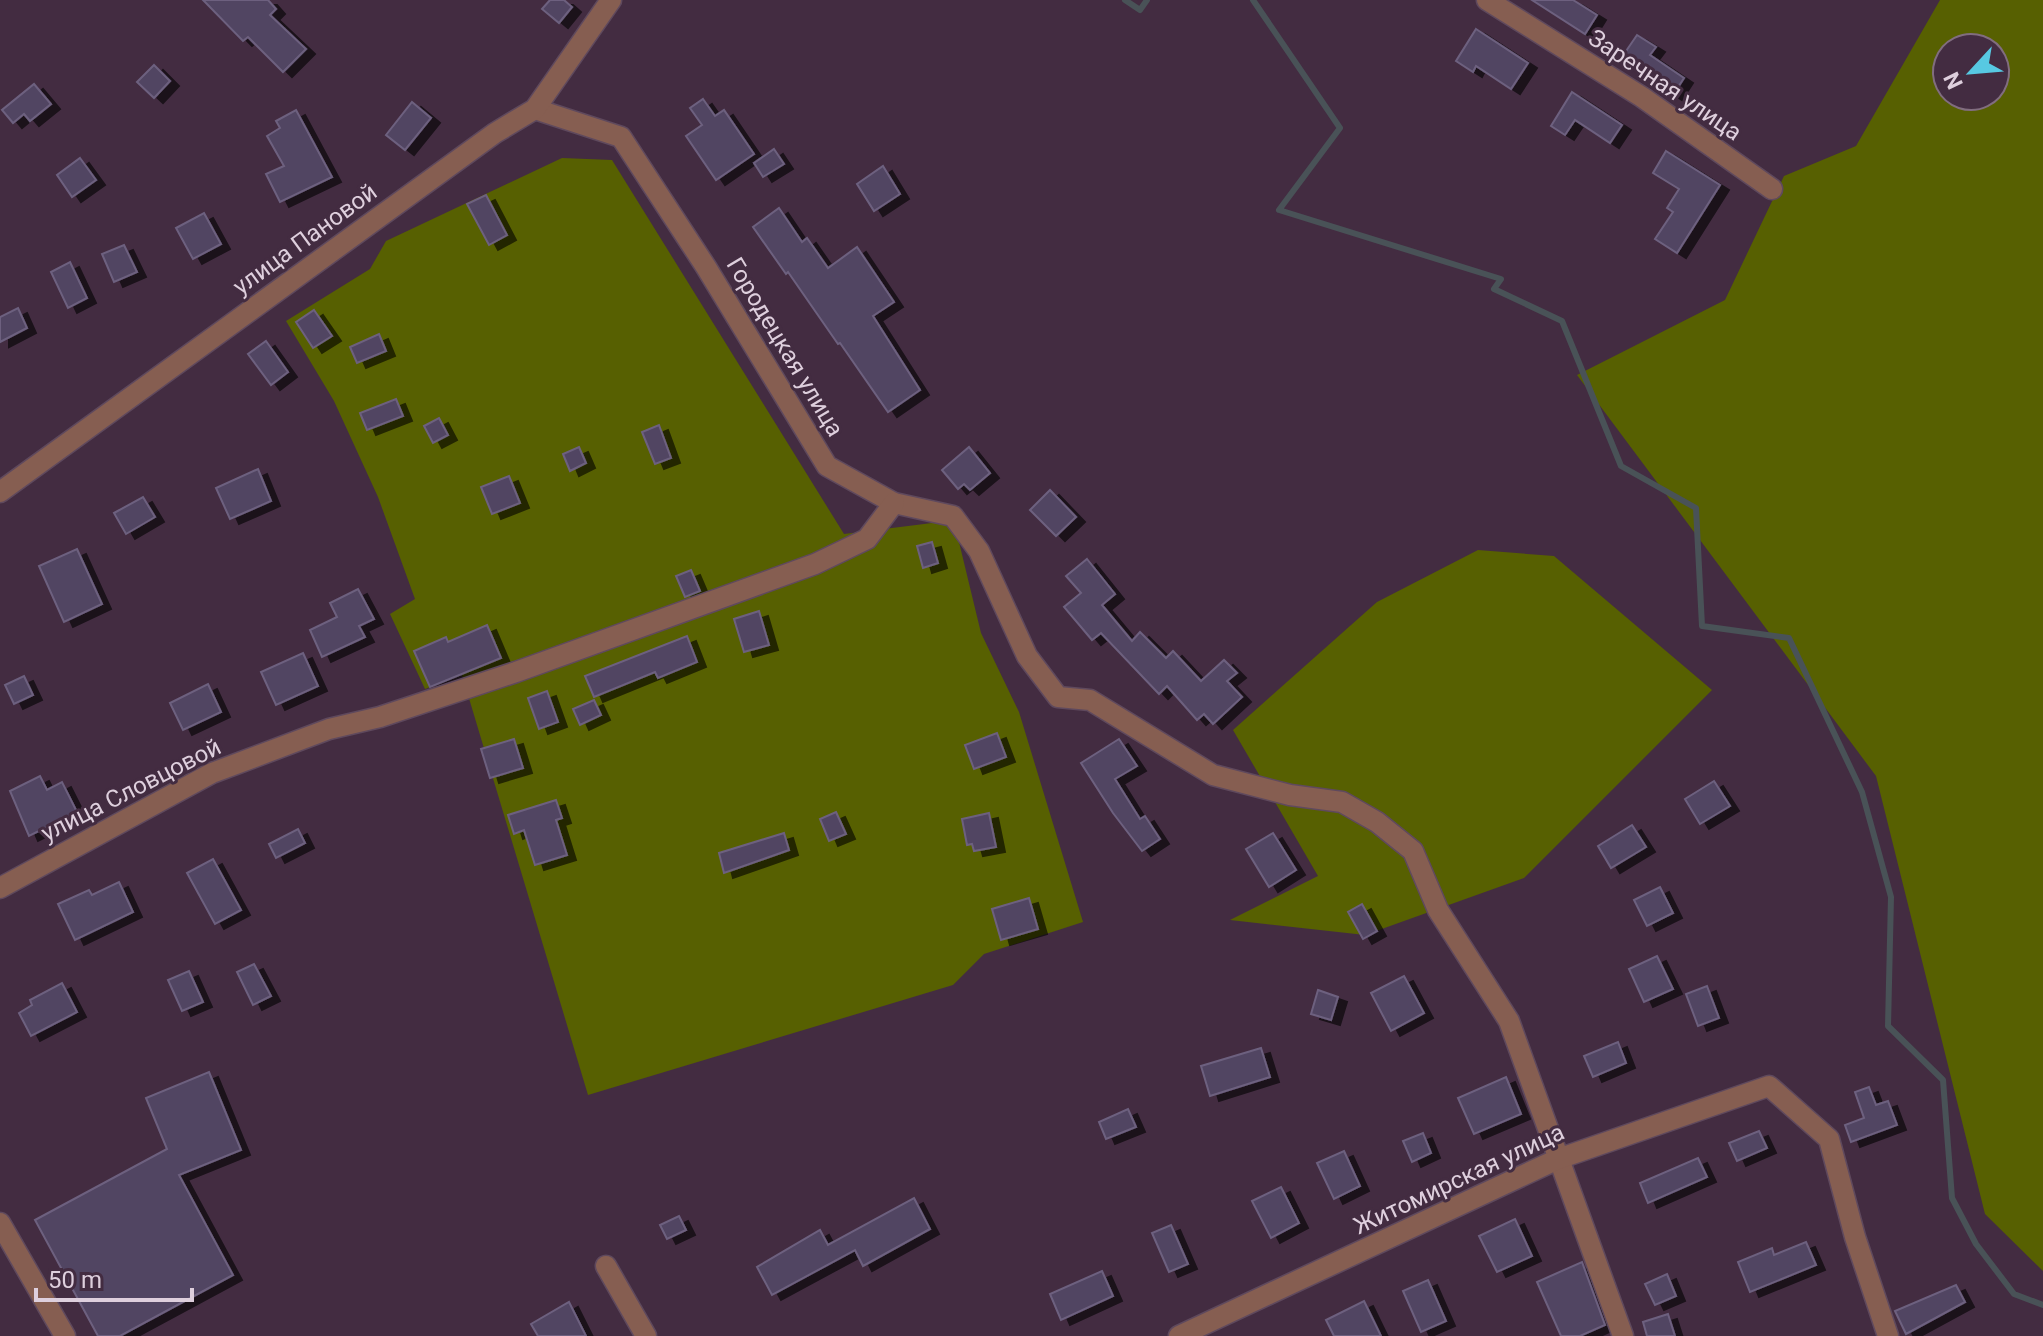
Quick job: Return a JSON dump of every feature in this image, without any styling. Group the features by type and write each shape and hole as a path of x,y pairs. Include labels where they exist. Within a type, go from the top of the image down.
{"street":[{"name":"улица Пановой","path":"0,492 495,133 535,109 611,0"},
{"name":"Заречная улица","path":"1487,0 1642,97 1772,189"},
{"name":"Городецкая улица","path":"535,109 621,137 706,267 827,466 894,503 953,516 979,551 1027,656 1058,697 1090,700 1213,775 1290,795 1342,802 1377,822 1413,851 1438,910 1509,1021 1623,1336"},
{"name":"улица Словцовой","path":"0,888 212,773 329,729 380,717 516,672 815,564 867,539 894,503"},
{"name":"Житомирская улица","path":"1179,1336 1279,1292 1558,1159 1769,1086 1829,1139 1855,1237 1888,1336"},
{"path":"2,1234 65,1336"},
{"path":"606,1266 646,1336"}],"green space":[{"path":"1940,0 2043,0 2043,1271 1985,1214 1876,776 1577,375 1725,300 1784,176 1856,146"},
{"path":"562,158 612,160 844,534 948,521 959,542 981,633 1019,712 1083,922 984,954 953,985 588,1095 462,675 425,689 390,614 415,599 378,497 334,401 286,321 370,269 386,241"},
{"path":"1478,550 1554,556 1712,690 1524,878 1365,935 1230,920 1318,876 1233,730 1377,602"}],"building":[{"path":"203,0 268,0 276,9 270,15 306,49 283,72 248,37 243,41"},
{"path":"550,0 564,0 572,7 559,23 542,9"},
{"path":"1532,0 1573,0 1597,15 1585,34"},
{"path":"1476,29 1528,63 1511,89 1476,66 1473,72 1456,61"},
{"path":"1637,35 1656,47 1650,55 1684,78 1673,95 1620,60"},
{"path":"154,65 170,81 154,98 137,82"},
{"path":"34,84 51,104 30,121 24,114 13,123 2,110"},
{"path":"1572,92 1622,125 1610,143 1575,120 1565,135 1551,126"},
{"path":"703,99 715,116 724,110 754,154 716,180 686,136 702,125 690,108"},
{"path":"412,102 431,118 405,150 386,135"},
{"path":"296,110 332,177 280,202 266,174 284,166 267,136 280,128 276,121"},
{"path":"774,149 784,164 763,177 754,163"},
{"path":"1666,151 1720,185 1677,253 1655,239 1673,212 1667,208 1679,189 1653,173"},
{"path":"80,158 96,180 72,197 57,175"},
{"path":"883,166 900,194 874,211 857,184"},
{"path":"486,195 507,235 489,245 467,204"},
{"path":"779,208 802,242 807,238 828,268 857,247 894,302 873,316 920,390 888,412 753,227"},
{"path":"204,213 221,244 193,259 176,228"},
{"path":"124,245 137,272 114,282 102,254"},
{"path":"70,262 87,298 68,308 51,272"},
{"path":"18,308 27,328 0,342 0,317"},
{"path":"314,310 332,336 313,348 296,322"},
{"path":"379,334 386,351 357,363 350,347"},
{"path":"266,341 288,372 271,385 248,354"},
{"path":"396,399 403,416 367,430 360,413"},
{"path":"439,418 448,435 433,443 424,426"},
{"path":"659,425 671,458 655,464 642,432"},
{"path":"579,447 586,463 570,471 563,454"},
{"path":"969,447 990,473 970,490 964,484 958,489 942,470"},
{"path":"258,469 271,501 230,519 216,488"},
{"path":"509,476 520,503 492,514 481,487"},
{"path":"1050,490 1076,517 1056,536 1030,510"},
{"path":"143,497 155,517 126,534 114,513"},
{"path":"932,542 938,563 923,568 917,546"},
{"path":"77,549 102,604 64,622 39,566"},
{"path":"1087,559 1115,594 1102,605 1132,641 1140,632 1166,658 1173,651 1201,681 1224,660 1237,673 1227,681 1242,697 1213,724 1204,714 1197,720 1167,686 1159,694 1101,633 1092,640 1064,607 1081,593 1066,576"},
{"path":"691,570 700,591 685,597 676,576"},
{"path":"358,589 374,619 359,626 365,637 322,657 310,630 337,617 330,603"},
{"path":"759,611 769,645 744,652 734,619"},
{"path":"487,625 501,658 430,687 414,651 446,637 448,642"},
{"path":"687,636 697,662 658,678 655,672 594,697 585,676"},
{"path":"303,653 318,686 276,705 261,672"},
{"path":"24,676 33,695 14,704 5,685"},
{"path":"208,684 221,712 183,730 170,703"},
{"path":"547,691 558,722 539,729 528,698"},
{"path":"594,700 601,715 580,725 573,709"},
{"path":"997,733 1006,757 974,769 965,745"},
{"path":"514,739 523,768 490,778 481,749"},
{"path":"1119,739 1137,766 1115,779 1140,819 1145,816 1160,839 1142,851 1081,763"},
{"path":"40,776 47,790 62,782 77,812 29,836 10,791"},
{"path":"1714,781 1730,806 1700,824 1685,799"},
{"path":"556,800 562,818 556,820 567,855 535,865 524,830 514,834 508,815"},
{"path":"836,812 846,834 829,841 820,819"},
{"path":"989,813 996,847 974,851 972,844 967,845 962,819"},
{"path":"1632,825 1646,847 1611,868 1598,846"},
{"path":"298,829 305,843 276,858 269,844"},
{"path":"784,833 789,850 724,873 719,853"},
{"path":"1273,833 1296,870 1269,887 1246,849"},
{"path":"213,859 241,910 215,924 187,873"},
{"path":"119,882 133,912 75,940 58,904 89,890 92,895"},
{"path":"1660,887 1673,913 1647,926 1634,900"},
{"path":"1029,898 1038,929 1001,940 992,909"},
{"path":"1362,904 1377,931 1363,939 1348,912"},
{"path":"1657,956 1673,989 1644,1002 1629,969"},
{"path":"254,964 271,996 253,1005 237,972"},
{"path":"189,971 203,1002 182,1011 168,980"},
{"path":"1404,976 1424,1013 1391,1031 1371,993"},
{"path":"62,983 77,1012 31,1036 19,1013 32,1005 30,1000"},
{"path":"1707,986 1719,1018 1698,1026 1686,994"},
{"path":"1318,990 1338,997 1331,1020 1311,1014"},
{"path":"1618,1042 1626,1063 1593,1077 1584,1056"},
{"path":"1261,1048 1270,1077 1210,1096 1201,1066"},
{"path":"209,1072 241,1150 179,1175 233,1275 120,1336 98,1336 35,1220 167,1149 146,1098"},
{"path":"1506,1077 1521,1114 1474,1134 1458,1098"},
{"path":"1869,1087 1876,1105 1888,1101 1897,1125 1851,1142 1845,1125 1864,1118 1855,1092"},
{"path":"1128,1109 1136,1127 1106,1139 1099,1122"},
{"path":"1759,1131 1767,1148 1737,1161 1729,1143"},
{"path":"1423,1133 1431,1153 1412,1162 1403,1141"},
{"path":"1344,1151 1360,1186 1334,1199 1317,1163"},
{"path":"1698,1158 1707,1177 1648,1203 1640,1183"},
{"path":"1281,1187 1299,1223 1271,1238 1252,1201"},
{"path":"914,1198 930,1229 863,1266 855,1250 772,1295 757,1267 820,1230 828,1245"},
{"path":"679,1216 686,1230 667,1239 660,1225"},
{"path":"1515,1219 1532,1256 1497,1272 1479,1236"},
{"path":"1171,1225 1188,1264 1169,1272 1152,1233"},
{"path":"1806,1242 1816,1265 1750,1292 1738,1262 1772,1248 1774,1255"},
{"path":"1582,1262 1605,1325 1580,1336 1561,1336 1537,1282"},
{"path":"1102,1271 1113,1296 1061,1320 1050,1294"},
{"path":"1667,1274 1676,1296 1655,1305 1645,1284"},
{"path":"1428,1280 1446,1321 1421,1332 1403,1291"},
{"path":"1956,1285 1965,1302 1906,1334 1895,1311"},
{"path":"1364,1301 1381,1336 1334,1336 1326,1320"},
{"path":"569,1302 586,1336 538,1336 531,1324"},
{"path":"1668,1314 1675,1336 1647,1336 1643,1322"}],"waterway":[{"path":"1125,0 1140,10 1147,0"},
{"path":"1253,0 1340,128 1279,210 1501,279 1494,289 1562,321 1621,466 1696,508 1702,626 1789,638 1862,792 1891,897 1888,1026 1943,1080 1952,1198 1976,1244 2014,1294 2043,1305"}]}
